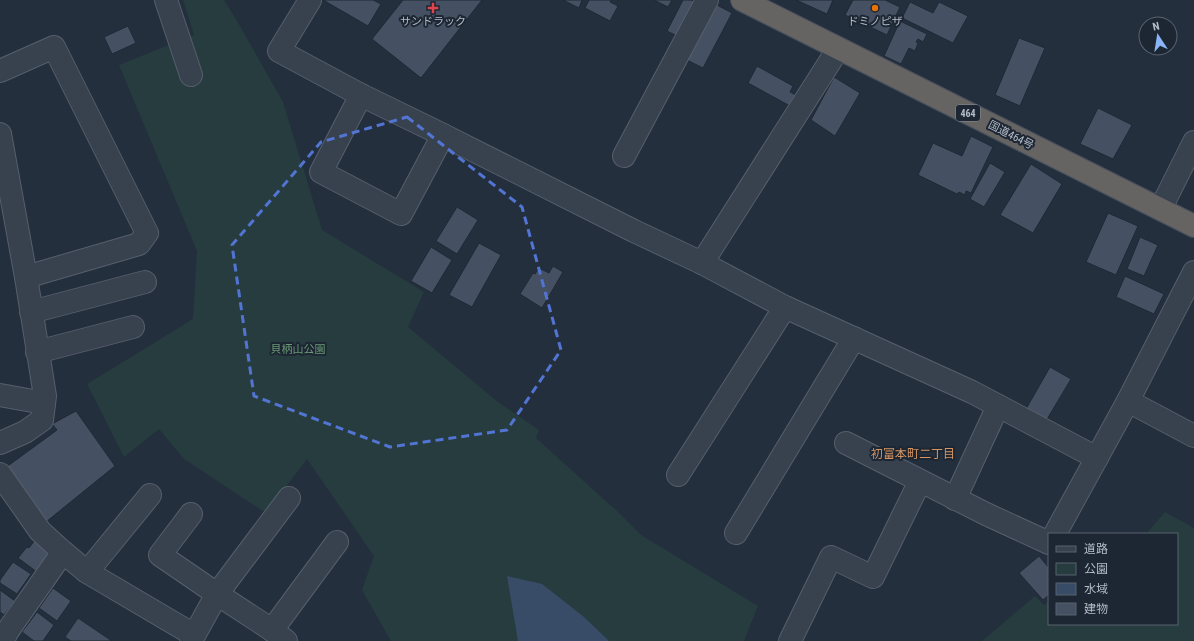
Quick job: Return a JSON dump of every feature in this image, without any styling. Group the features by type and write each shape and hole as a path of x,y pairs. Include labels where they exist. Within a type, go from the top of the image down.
{"highway":[{"name":"国道464号","path":"742,0 1194,226"}],"street":[{"path":"166,0 191,75"},
{"path":"310,0 279,51 360,95 634,231 702,263 785,307 972,392 1097,458"},
{"path":"624,156 707,0"},
{"path":"0,72 54,47 147,233 139,244 26,277"},
{"path":"702,263 838,49"},
{"path":"360,95 321,172 401,214 443,135"},
{"path":"0,140 9,238 26,277 45,396 42,420 25,432 0,443"},
{"path":"1159,208 1166,198 1194,142"},
{"path":"1056,533 1128,401 1194,272"},
{"path":"31,312 145,282"},
{"path":"678,475 785,307"},
{"path":"37,352 133,327"},
{"path":"736,533 854,338"},
{"path":"0,396 44,403"},
{"path":"1128,401 1194,436"},
{"path":"955,499 998,406"},
{"path":"846,443 955,499 1048,543"},
{"path":"0,474 40,531 63,552 87,572 192,638 217,594 289,498"},
{"path":"790,641 831,557 873,577 920,481"},
{"path":"87,572 150,495"},
{"path":"191,514 160,555 279,635 337,542"},
{"path":"3,633 63,552"}],"highlighted area":[{"path":"407,117 522,207 561,350 507,430 390,447 254,396 232,245 321,142"}],"green space":[{"name":"貝柄山公園","path":"183,0 224,0 240,26 283,102 322,230 424,292 408,327 498,402 539,430 536,438 618,512 641,535 758,606 744,641 391,641 362,590 374,556 307,459 266,513 184,459 159,429 124,457 87,384 193,319 197,251 119,65 194,35"},
{"path":"1165,512 1194,528 1194,641 982,641 1035,596 1044,605 1048,602 1048,625 1178,625 1178,533 1147,533"}],"water":[{"path":"507,576 542,584 584,617 609,641 518,641"}],"building":[{"path":"323,0 373,0 381,4 368,26"},
{"path":"403,0 482,0 421,78 372,39"},
{"path":"563,0 582,0 579,8"},
{"path":"589,0 611,0 610,2 618,6 610,21 585,8"},
{"path":"654,0 672,0 668,7"},
{"path":"683,0 691,0 697,3 679,37 667,31"},
{"path":"796,0 833,0 827,14"},
{"path":"853,0 885,0 900,7 887,35 845,15"},
{"path":"910,2 933,13 939,2 968,16 953,43 902,18"},
{"path":"717,5 732,13 703,68 687,60"},
{"path":"900,21 927,34 923,42 918,39 916,42 918,43 915,51 909,48 901,64 884,56"},
{"path":"128,26 136,43 112,54 104,37"},
{"path":"1019,38 1045,48 1020,106 995,95"},
{"path":"757,66 793,86 790,92 796,95 790,106 748,83"},
{"path":"834,77 860,93 835,136 811,120"},
{"path":"1098,108 1132,125 1113,159 1080,144"},
{"path":"971,136 993,147 971,193 966,191 965,195 959,192 957,194 918,175 933,143 962,156"},
{"path":"990,163 1005,172 984,207 970,199"},
{"path":"1031,164 1062,184 1033,233 1000,215"},
{"path":"457,207 478,220 457,254 436,241"},
{"path":"1108,213 1138,226 1116,275 1086,262"},
{"path":"1140,237 1158,245 1144,276 1127,269"},
{"path":"479,243 501,255 472,307 449,295"},
{"path":"431,247 452,260 432,293 411,281"},
{"path":"553,266 563,272 542,308 520,294 533,273 535,274 539,268 549,273"},
{"path":"1125,276 1164,294 1154,314 1116,297"},
{"path":"1050,367 1071,379 1046,421 1026,409"},
{"path":"76,411 115,466 46,522 5,468 57,430 52,424"},
{"path":"38,536 55,548 37,572 18,558 27,547 29,548"},
{"path":"1039,556 1048,567 1048,596 1043,600 1019,573"},
{"path":"13,562 31,574 17,594 0,583 0,580"},
{"path":"53,588 71,601 57,621 39,608"},
{"path":"0,590 15,601 4,615 0,612"},
{"path":"37,612 54,625 43,641 34,641 22,632"},
{"path":"78,618 112,641 71,641 65,637"}],"place":[{"name":"サンドラック","path":"433,8"},
{"name":"ドミノピザ","path":"875,8"}],"district":[{"name":"初富本町二丁目","path":"913,454"}]}
